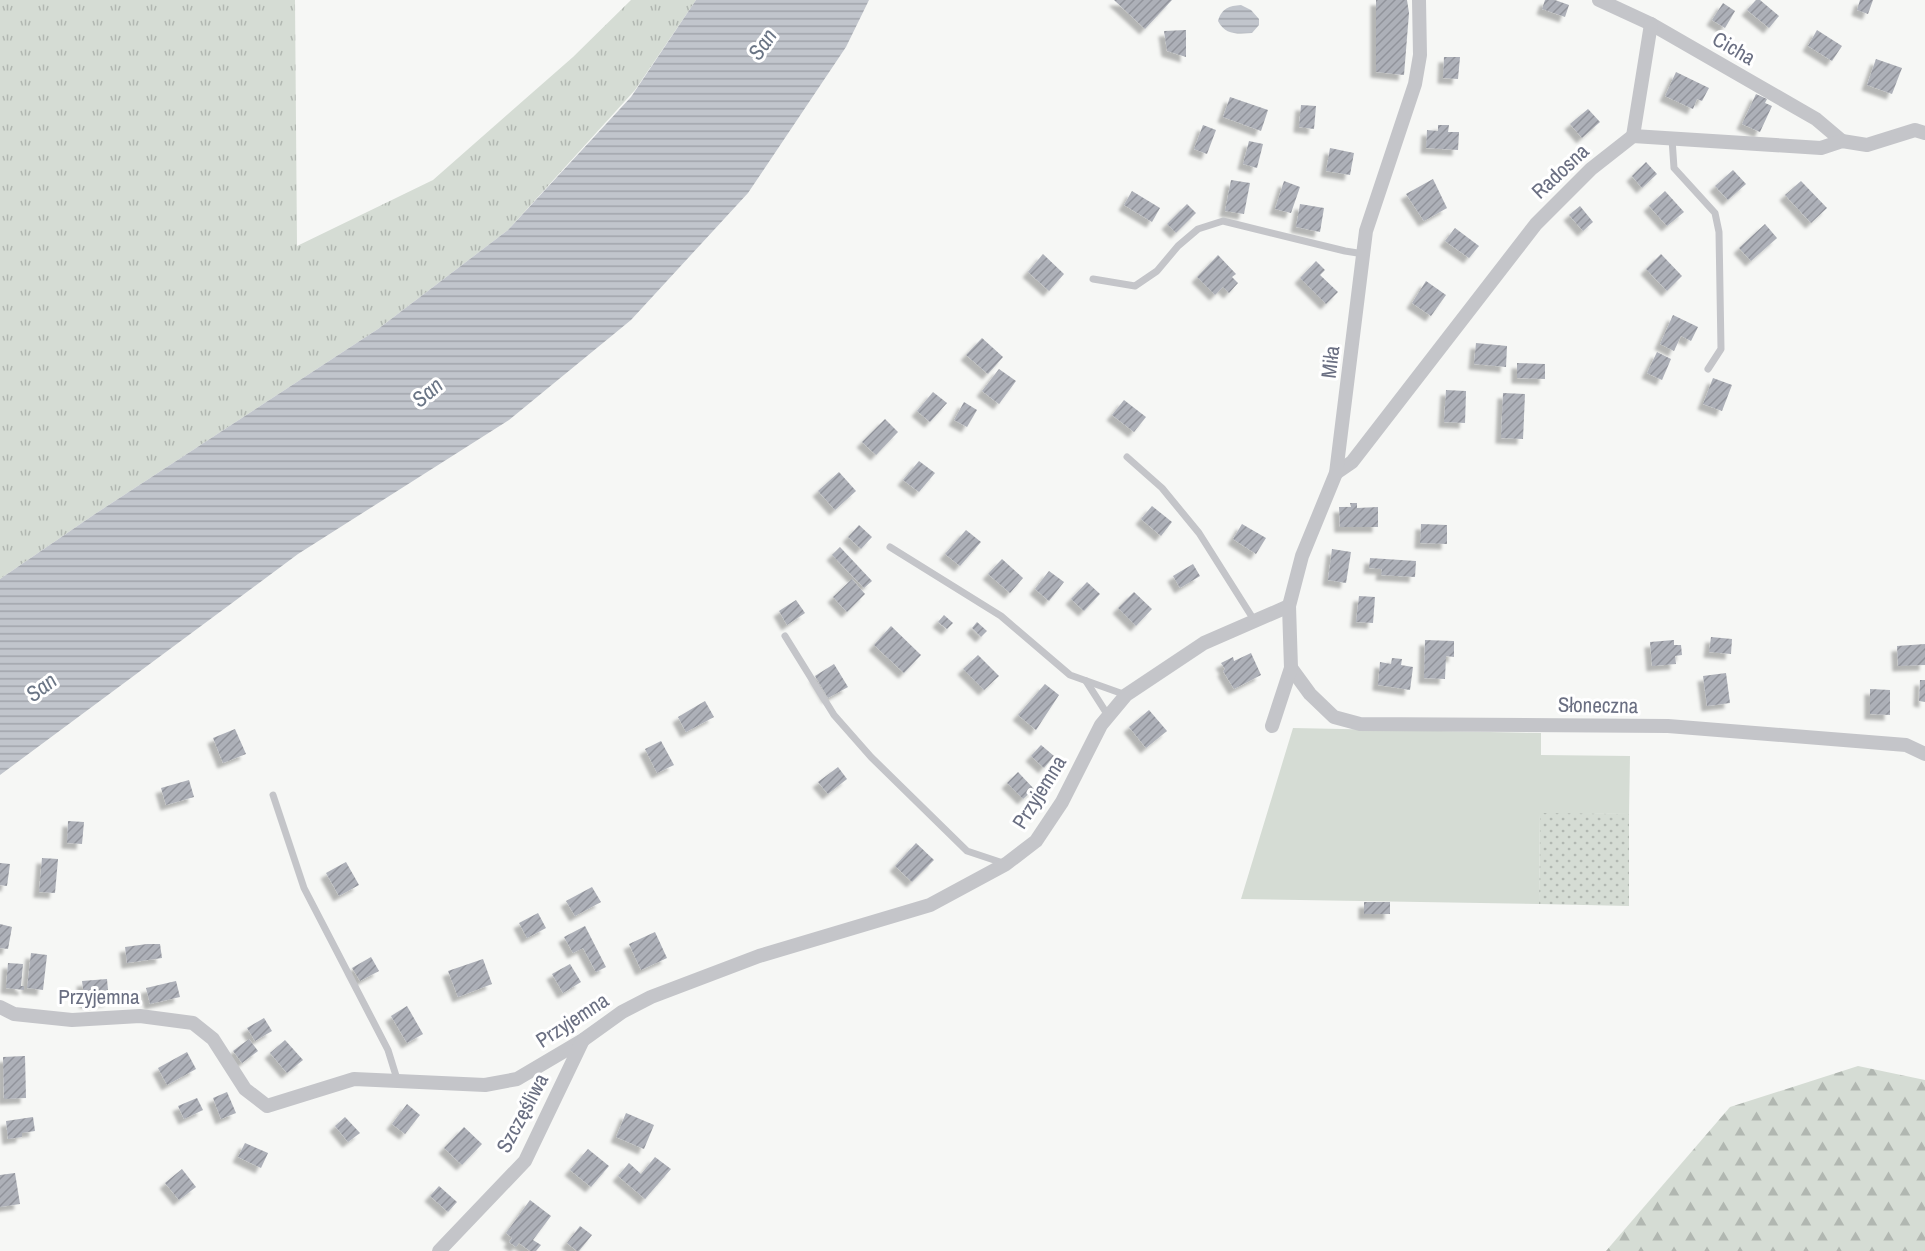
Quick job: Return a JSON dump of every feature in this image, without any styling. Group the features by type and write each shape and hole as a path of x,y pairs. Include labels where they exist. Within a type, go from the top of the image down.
{"street":[{"name":"Miła","path":"1272,726 1291,668 1289,606 1302,556 1336,473 1366,231 1415,84 1420,56 1419,0"},
{"name":"Cicha","path":"1599,0 1651,24 1816,119 1842,141"},
{"path":"1651,24 1633,136 1821,148 1842,141 1868,145 1915,130 1925,133"},
{"name":"Radosna","path":"1336,473 1352,462 1536,224 1591,169 1633,136"},
{"name":"Przyjemna","path":"0,1007 14,1014 72,1020 140,1016 193,1023 213,1039 245,1089 267,1106 354,1079 397,1079 485,1085 517,1079 583,1040 622,1012 651,997 759,956 930,905 1006,864 1036,841 1062,802 1101,725 1126,695 1204,643 1289,606"},
{"name":"Słoneczna","path":"1291,668 1310,694 1334,717 1360,724 1668,726 1906,745 1925,754"},
{"name":"Szczęśliwa","path":"439,1251 525,1161 583,1040"}],"lane":[{"path":"1672,139 1674,168 1715,213 1719,232 1721,349 1708,369"},
{"path":"1093,279 1135,286 1157,271 1178,246 1198,229 1223,221 1364,254"},
{"path":"1127,457 1162,488 1199,533 1254,620"},
{"path":"890,547 1001,616 1070,675 1126,695"},
{"path":"785,636 834,715 871,757 967,851 1006,864"},
{"path":"1086,680 1108,717"},
{"path":"273,795 304,888 388,1050 397,1079"}],"green space":[{"path":"0,0 295,0 297,246 433,180 573,57 631,0 696,0 635,90 508,230 378,329 95,514 0,579"},
{"path":"1293,728 1541,733 1541,755 1630,756 1629,814 1540,813 1539,904 1241,899"},
{"path":"1540,812 1629,814 1629,906 1539,904"},
{"path":"1858,1066 1925,1080 1925,1251 1606,1251 1730,1107"}],"water":[{"name":"San","path":"696,0 869,0 846,47 748,193 631,320 509,420 298,554 0,775 0,579 95,514 378,329 508,230 631,97"},
{"path":"1241,5 1251,10 1259,19 1259,25 1252,33 1228,31 1218,21 1226,8"}],"building":[{"path":"1114,0 1172,0 1145,29"},
{"path":"1376,0 1407,0 1409,13 1404,75 1376,72"},
{"path":"1545,0 1555,0 1569,5 1565,17 1542,9"},
{"path":"1756,0 1760,0 1779,16 1769,28 1747,10"},
{"path":"1860,0 1873,0 1868,14 1857,10"},
{"path":"1723,3 1735,11 1725,28 1712,20"},
{"path":"1186,30 1186,57 1167,51 1164,31"},
{"path":"1817,30 1842,46 1832,61 1808,46"},
{"path":"1444,57 1460,57 1458,79 1443,78"},
{"path":"1876,59 1902,68 1892,94 1867,85"},
{"path":"1676,72 1709,88 1702,101 1697,99 1693,109 1665,96"},
{"path":"1756,94 1767,99 1765,103 1772,106 1760,132 1742,124"},
{"path":"1230,97 1268,110 1261,131 1223,117"},
{"path":"1301,105 1316,106 1314,129 1299,127"},
{"path":"1588,109 1600,122 1582,138 1570,124"},
{"path":"1203,125 1216,130 1207,154 1194,149"},
{"path":"1438,125 1449,125 1448,132 1459,132 1458,150 1426,148 1427,130 1438,131"},
{"path":"1249,141 1263,144 1257,168 1243,164"},
{"path":"1330,148 1354,153 1350,175 1326,171"},
{"path":"1646,162 1657,174 1642,188 1632,176"},
{"path":"1733,170 1746,184 1728,200 1715,186"},
{"path":"1433,179 1447,208 1424,221 1406,194"},
{"path":"1231,180 1250,183 1244,214 1225,211"},
{"path":"1284,181 1300,187 1291,213 1275,209"},
{"path":"1801,181 1827,208 1811,223 1785,195"},
{"path":"1132,191 1160,208 1152,222 1124,205"},
{"path":"1665,191 1684,212 1667,226 1649,206"},
{"path":"1187,204 1196,213 1176,233 1167,224"},
{"path":"1300,204 1324,208 1320,232 1296,227"},
{"path":"1580,206 1593,222 1583,231 1569,215"},
{"path":"1765,224 1777,238 1751,261 1739,248"},
{"path":"1455,228 1479,246 1469,258 1445,241"},
{"path":"1043,254 1064,274 1049,291 1028,272"},
{"path":"1661,254 1682,276 1667,291 1646,269"},
{"path":"1218,255 1236,274 1232,277 1238,283 1229,293 1223,287 1215,295 1197,277"},
{"path":"1316,261 1325,270 1320,275 1338,292 1326,304 1300,278"},
{"path":"1426,281 1446,295 1431,316 1412,303"},
{"path":"1673,315 1698,327 1691,341 1681,336 1674,351 1660,344"},
{"path":"982,338 1003,357 988,374 966,355"},
{"path":"1476,343 1507,346 1506,367 1474,364"},
{"path":"1657,352 1671,359 1662,380 1647,373"},
{"path":"1517,363 1545,364 1545,379 1517,378"},
{"path":"999,369 1016,381 999,404 982,391"},
{"path":"1713,378 1732,385 1722,411 1703,404"},
{"path":"1446,390 1466,391 1465,423 1444,422"},
{"path":"933,392 947,403 930,422 917,411"},
{"path":"1503,393 1525,394 1523,439 1501,438"},
{"path":"1124,400 1146,417 1134,432 1112,415"},
{"path":"964,402 977,410 967,427 954,420"},
{"path":"885,419 898,432 876,455 862,442"},
{"path":"919,461 935,473 919,492 903,480"},
{"path":"839,472 856,491 835,510 818,491"},
{"path":"1350,503 1357,503 1357,508 1378,507 1378,527 1340,527 1339,507 1351,507"},
{"path":"1152,506 1172,522 1161,536 1141,519"},
{"path":"1242,524 1266,538 1256,554 1233,539"},
{"path":"1421,524 1447,525 1447,544 1420,543"},
{"path":"859,525 872,537 861,549 848,537"},
{"path":"966,530 981,542 960,566 945,554"},
{"path":"840,547 872,581 864,588 832,555"},
{"path":"1332,549 1351,552 1346,583 1328,580"},
{"path":"1370,558 1416,561 1415,577 1381,575 1382,569 1369,568"},
{"path":"1002,559 1023,578 1010,593 988,574"},
{"path":"1193,564 1200,576 1180,588 1173,576"},
{"path":"1049,571 1064,582 1049,601 1035,589"},
{"path":"852,579 865,594 847,612 833,597"},
{"path":"1087,582 1100,594 1084,611 1071,599"},
{"path":"1134,592 1152,609 1136,626 1118,608"},
{"path":"1359,596 1375,597 1373,623 1356,622"},
{"path":"796,600 805,613 787,625 779,611"},
{"path":"944,615 953,623 947,629 938,622"},
{"path":"977,622 987,631 981,637 972,628"},
{"path":"891,626 921,655 904,673 874,645"},
{"path":"1711,637 1732,639 1731,654 1709,652"},
{"path":"1425,640 1454,641 1454,657 1446,656 1445,679 1424,678"},
{"path":"1674,640 1674,645 1681,645 1682,655 1675,656 1676,664 1652,666 1650,642"},
{"path":"1925,644 1925,665 1898,666 1897,646"},
{"path":"1251,653 1261,675 1234,689 1221,663 1233,657 1234,661"},
{"path":"978,655 999,676 984,690 963,669"},
{"path":"1392,658 1402,659 1401,665 1413,667 1410,690 1378,685 1380,662 1391,664"},
{"path":"834,664 848,687 828,698 815,676"},
{"path":"1726,673 1730,703 1707,706 1703,676"},
{"path":"1920,680 1925,680 1925,702 1919,701"},
{"path":"1045,684 1059,695 1036,730 1018,715"},
{"path":"1870,689 1890,690 1890,715 1870,714"},
{"path":"705,701 714,717 686,732 678,717"},
{"path":"1149,710 1167,731 1146,748 1129,727"},
{"path":"235,729 246,754 223,763 213,738"},
{"path":"661,741 674,765 657,773 645,749"},
{"path":"1041,745 1054,756 1044,768 1031,756"},
{"path":"838,767 847,779 828,794 818,782"},
{"path":"1018,772 1034,789 1023,799 1007,783"},
{"path":"189,780 194,797 166,805 161,788"},
{"path":"68,821 84,822 82,844 67,843"},
{"path":"916,843 934,860 912,882 895,866"},
{"path":"42,858 58,859 55,893 39,892"},
{"path":"346,862 359,885 339,896 326,873"},
{"path":"0,863 10,864 7,886 0,885"},
{"path":"592,887 601,902 575,916 566,901"},
{"path":"1364,902 1390,902 1390,914 1364,914"},
{"path":"538,913 546,928 527,938 519,923"},
{"path":"0,924 12,927 8,949 0,948"},
{"path":"585,926 606,967 596,972 583,948 573,953 564,937"},
{"path":"655,932 667,958 641,970 629,944"},
{"path":"160,944 162,958 127,963 125,947"},
{"path":"31,953 47,955 43,990 27,988"},
{"path":"371,957 379,971 360,981 352,968"},
{"path":"483,959 492,984 458,997 448,971"},
{"path":"8,963 23,964 21,986 24,986 24,990 6,988"},
{"path":"570,964 581,982 563,993 552,974"},
{"path":"107,979 109,1001 85,1003 82,981"},
{"path":"176,981 180,997 150,1004 146,988"},
{"path":"407,1006 423,1034 407,1043 391,1016"},
{"path":"264,1018 272,1031 255,1041 247,1028"},
{"path":"249,1039 258,1051 242,1063 233,1051"},
{"path":"285,1040 303,1060 287,1073 270,1053"},
{"path":"187,1052 196,1069 167,1085 158,1068"},
{"path":"25,1056 26,1098 4,1099 3,1057"},
{"path":"227,1092 236,1113 221,1119 213,1098"},
{"path":"197,1098 203,1110 184,1119 178,1106"},
{"path":"407,1104 420,1115 405,1134 392,1124"},
{"path":"626,1113 654,1125 644,1149 616,1137"},
{"path":"33,1117 35,1131 22,1133 22,1137 8,1139 6,1121"},
{"path":"345,1117 360,1133 348,1142 335,1126"},
{"path":"464,1127 482,1144 462,1165 444,1148"},
{"path":"245,1143 268,1153 261,1168 238,1157"},
{"path":"588,1149 609,1166 591,1187 570,1170"},
{"path":"655,1157 671,1169 645,1199 618,1176 629,1163 641,1174"},
{"path":"182,1169 196,1187 179,1200 165,1183"},
{"path":"15,1173 20,1204 0,1207 0,1175"},
{"path":"439,1186 457,1202 448,1212 430,1196"},
{"path":"530,1200 551,1216 533,1240 541,1245 536,1251 530,1251 519,1243 516,1247 509,1242 512,1238 506,1233"},
{"path":"580,1226 592,1235 577,1251 567,1243"}]}
